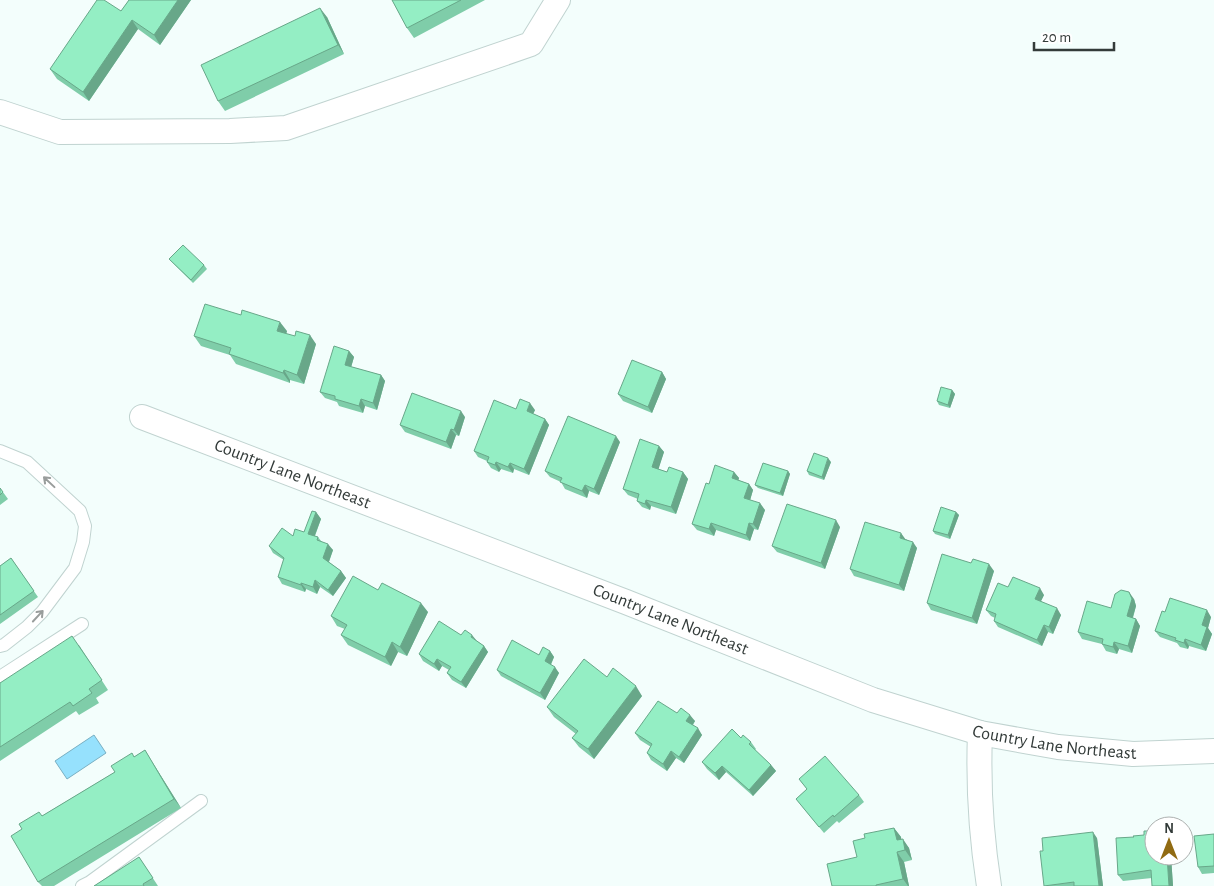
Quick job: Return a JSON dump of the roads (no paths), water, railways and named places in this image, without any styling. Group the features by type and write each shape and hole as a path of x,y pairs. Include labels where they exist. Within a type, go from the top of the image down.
{"street":[{"path":"0,112 60,132 230,131 286,128 531,44 558,0"},
{"name":"Country Lane Northeast","path":"142,417 626,602 873,700 980,733 1058,747 1132,754 1214,751"},
{"path":"980,733 978,780 989,886"}],"lane":[{"path":"0,451 27,462 80,511 85,526 83,542 75,568 42,612 20,633 0,646"},
{"path":"0,677 82,624"},
{"path":"82,886 201,801"}],"water":[{"path":"94,735 106,753 67,779 55,761"}]}
